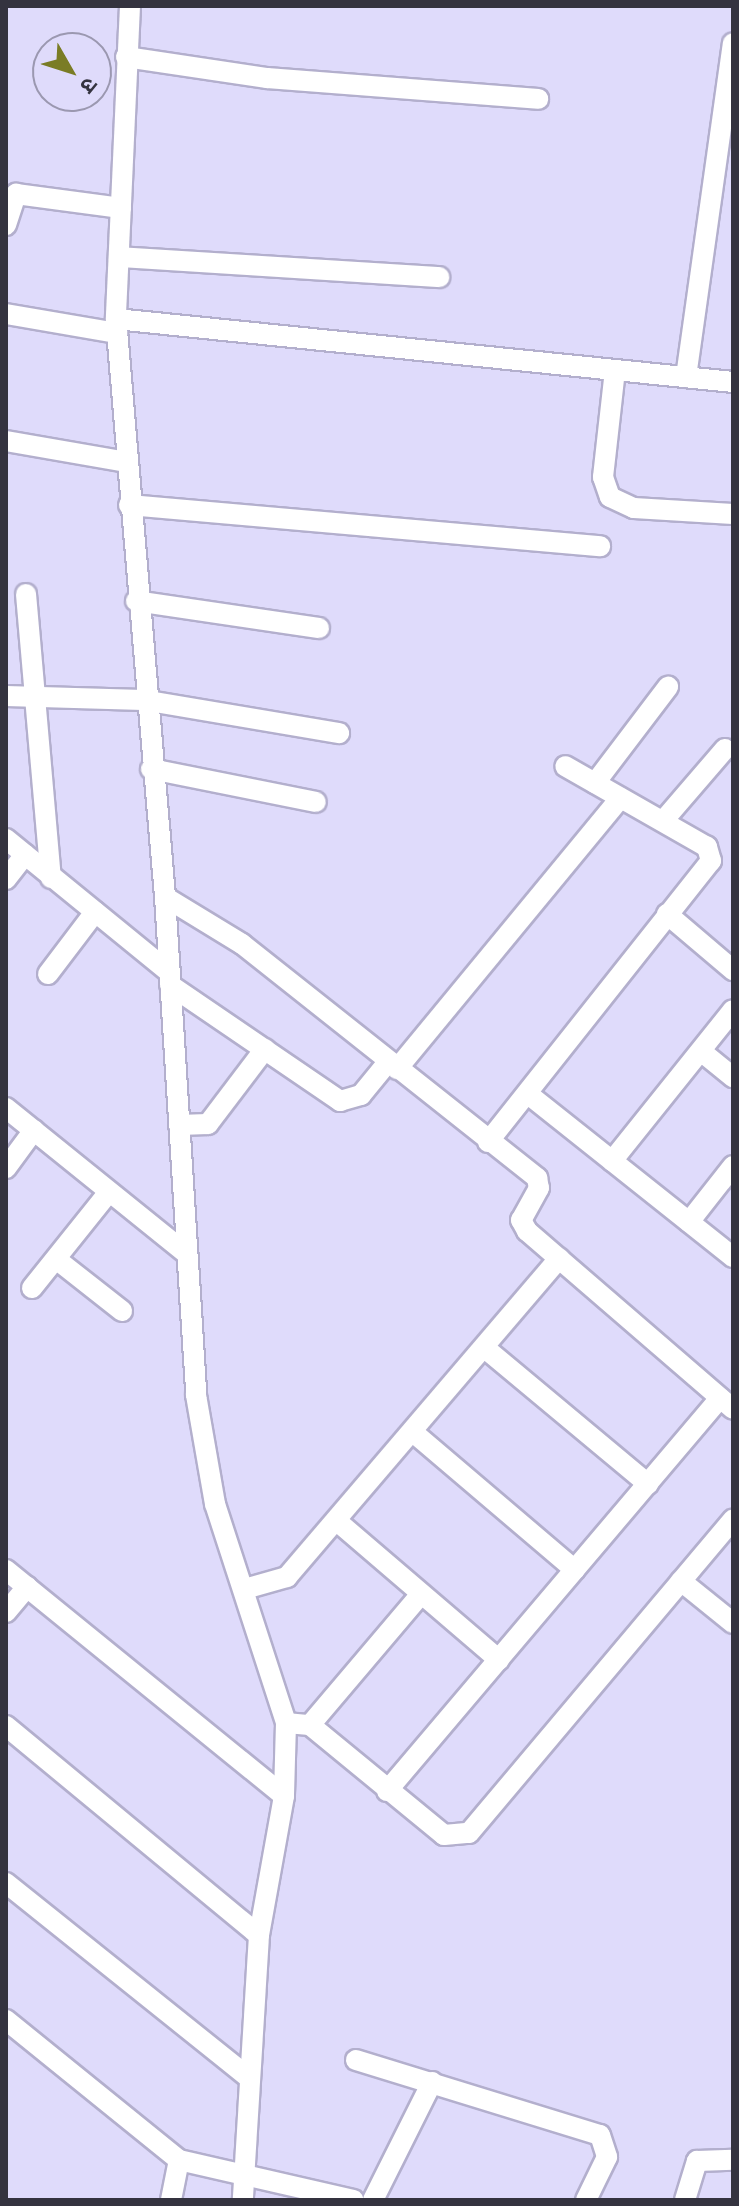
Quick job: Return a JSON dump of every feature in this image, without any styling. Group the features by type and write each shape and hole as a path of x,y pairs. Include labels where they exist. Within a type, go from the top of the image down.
{"street":[{"path":"130,6 117,326 143,700 165,897 186,1253 202,1452 286,1723 284,1796 259,1935 248,2077 243,2200"},
{"path":"686,377 733,43"},
{"path":"126,57 267,78 538,99"},
{"path":"6,225 16,194 121,208"},
{"path":"119,257 439,277"},
{"path":"6,314 733,382"},
{"path":"615,370 603,477 610,497 634,508 733,514"},
{"path":"6,441 126,462"},
{"path":"129,505 600,546"},
{"path":"26,594 51,878"},
{"path":"136,601 319,628"},
{"path":"595,783 668,687"},
{"path":"6,696 143,700 339,733"},
{"path":"663,821 725,749"},
{"path":"488,1142 712,854 663,821 565,766"},
{"path":"151,769 316,802"},
{"path":"6,839 170,978 265,1049 347,1102 393,1066 620,798"},
{"path":"6,879 25,855"},
{"path":"165,897 242,944 537,1178 539,1188 521,1220 559,1258 727,1404 648,1484 387,1791"},
{"path":"48,974 95,912"},
{"path":"667,914 733,970"},
{"path":"612,1161 733,1010"},
{"path":"179,1125 208,1124 265,1049"},
{"path":"702,1052 733,1077"},
{"path":"528,1094 733,1257"},
{"path":"6,1108 186,1253"},
{"path":"6,1168 34,1130"},
{"path":"689,1222 733,1166"},
{"path":"32,1288 109,1192"},
{"path":"245,1589 287,1577 486,1349 559,1258"},
{"path":"56,1259 122,1311"},
{"path":"486,1349 648,1484"},
{"path":"414,1433 575,1570"},
{"path":"286,1723 310,1725 444,1835 469,1833 733,1519"},
{"path":"338,1522 499,1660"},
{"path":"6,1570 284,1796"},
{"path":"681,1581 733,1623"},
{"path":"6,1612 27,1587"},
{"path":"310,1725 421,1594"},
{"path":"6,1726 259,1935"},
{"path":"6,1883 248,2077"},
{"path":"6,2020 179,2160 353,2200"},
{"path":"356,2060 600,2135 607,2157 586,2200"},
{"path":"373,2200 432,2082"},
{"path":"171,2200 179,2160"},
{"path":"685,2200 697,2161 733,2160"}]}
